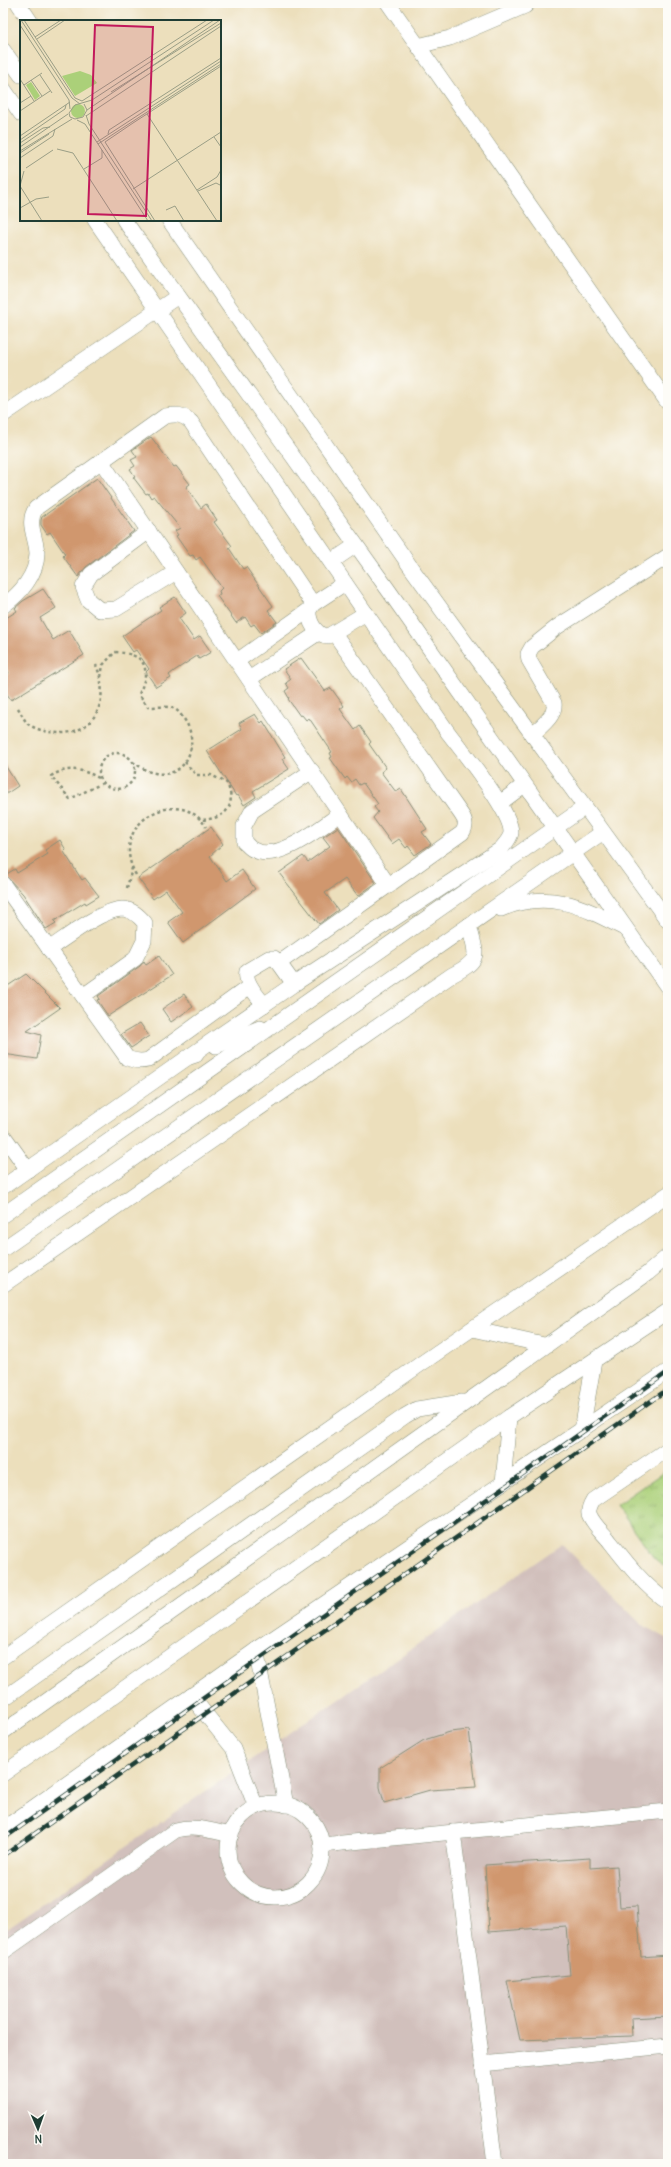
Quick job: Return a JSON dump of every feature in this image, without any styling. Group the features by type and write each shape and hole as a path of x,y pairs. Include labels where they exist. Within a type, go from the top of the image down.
{"street":[{"path":"18,3 29,20"},
{"path":"388,3 668,403"},
{"path":"418,46 450,38 525,6 528,3"},
{"path":"3,50 20,74"},
{"path":"3,88 20,113"},
{"path":"3,1187 294,984 501,849 508,841 511,834 510,825 500,803 447,731 96,221"},
{"path":"125,221 356,545 668,988"},
{"path":"170,221 412,568 668,921"},
{"path":"3,415 178,296"},
{"path":"3,606 19,593 27,584 35,562 37,552 31,523 32,514 36,508 165,416 185,416 191,422 311,607 310,621 318,633 323,636 334,633 366,614"},
{"path":"102,461 389,886"},
{"path":"149,532 91,574 83,587 88,600 100,610 116,609 176,572"},
{"path":"331,562 356,545"},
{"path":"532,735 553,714 555,708 554,703 529,660 528,654 532,648 558,627 668,556"},
{"path":"237,661 345,583"},
{"path":"249,679 318,633"},
{"path":"279,963 462,834 466,829 465,821 334,633"},
{"path":"312,771 252,811 244,826 244,842 254,850 271,854 289,848 340,814"},
{"path":"500,803 524,785"},
{"path":"3,1215 585,807"},
{"path":"3,1249 603,832"},
{"path":"3,884 127,1058 141,1062 148,1060 250,986"},
{"path":"473,922 516,903 548,900 583,907 627,929"},
{"path":"49,949 103,914 122,909 136,913 145,923 144,941 135,959 83,996"},
{"path":"3,1285 474,962 476,954 473,922"},
{"path":"264,1005 250,986 246,975 247,971 269,958 274,958 294,984"},
{"path":"187,1058 287,1016"},
{"path":"3,1135 28,1170"},
{"path":"3,1657 472,1329 668,1194"},
{"path":"3,1732 544,1345 648,1273 668,1256"},
{"path":"3,1774 509,1417 668,1311"},
{"path":"472,1329 544,1345"},
{"path":"582,1430 594,1361"},
{"path":"3,1829 256,1650 668,1371"},
{"path":"3,1699 405,1416 417,1409 466,1402"},
{"path":"502,1483 509,1417"},
{"path":"668,1449 593,1500 589,1508 589,1514 595,1524 631,1568 655,1594 668,1602"},
{"path":"256,1650 286,1804"},
{"path":"191,1696 233,1748 256,1807"},
{"path":"271,1804 286,1804 299,1810 310,1819 318,1831 322,1845 321,1860 315,1875 305,1887 291,1894 275,1897 260,1894 246,1887 235,1875 229,1860 229,1844 233,1829 243,1816 256,1807 271,1804"},
{"path":"322,1845 668,1811"},
{"path":"3,1952 176,1830 197,1828 231,1836"},
{"path":"453,1832 495,2164"},
{"path":"482,2064 668,2046"}],"path":[{"path":"18,708 29,724 44,731 58,734 84,727 94,717 102,703 101,677 103,664 114,652 134,654 141,659 145,668 146,676 139,694 148,707 172,708 177,711 191,730 191,752 185,762 174,771 156,774 147,771 124,754 111,753 98,765 99,778 102,783 113,789 125,787 133,779 135,773 133,762"},
{"path":"96,665 101,677"},
{"path":"185,762 196,775 211,776 227,783 231,793 229,809 214,819 202,820"},
{"path":"99,778 89,772 74,769 59,771 51,776 70,799 102,783"},
{"path":"136,875 129,863 128,851 130,836 144,819 164,810 183,809 196,814 206,827"},
{"path":"127,888 132,868"}],"shaded area":[{"path":"562,1544 641,1624 668,1639 668,2164 3,2164 3,1932"}],"green space":[{"path":"668,1469 668,1569 654,1558 616,1505"}],"building":[{"path":"151,437 174,467 176,466 190,484 186,487 201,508 206,504 217,520 214,522 232,546 229,548 243,569 246,567 273,606 268,610 277,622 261,633 254,624 251,626 245,617 236,623 217,596 220,594 219,591 222,588 200,557 196,560 193,555 190,556 176,536 178,535 175,531 180,528 154,496 151,498 148,493 146,494 133,477 135,476 130,469 135,466 131,460 137,457 132,450"},
{"path":"97,478 134,531 86,567 78,577 63,556 65,554 50,532 47,534 41,525 41,520 42,517"},
{"path":"43,589 56,608 40,618 53,640 69,630 84,655 11,700 3,688 3,677 9,673 3,664 3,620 17,611 15,608 23,601"},
{"path":"175,597 186,613 179,618 194,640 200,636 211,652 199,659 197,656 174,671 169,675 171,678 156,687 146,672 149,669 136,650 133,652 122,636 161,610 159,607"},
{"path":"301,658 325,691 331,688 344,706 340,709 355,730 360,726 371,742 369,744 386,768 381,772 396,792 401,789 427,829 422,832 431,844 415,855 408,846 406,848 399,839 392,844 373,818 378,812 374,807 378,804 363,783 359,785 355,779 351,782 347,777 345,779 330,758 332,757 330,753 332,752 309,718 306,720 302,715 300,716 288,699 289,698 285,691 289,688 286,683 291,679 284,669"},
{"path":"255,714 261,723 263,721 285,757 282,759 289,769 253,791 256,797 244,805 238,795 236,796 207,751 242,729 239,723"},
{"path":"3,762 18,786 3,796"},
{"path":"211,827 223,844 210,856 227,881 242,870 255,889 183,943 168,922 182,912 166,890 153,899 138,878"},
{"path":"338,827 376,883 358,896 345,879 325,893 338,910 319,924 279,873 303,856 308,862 330,846 323,837"},
{"path":"60,840 66,850 64,852 82,880 85,878 99,896 86,904 85,902 54,921 56,923 46,929 23,894 5,875 15,869 17,873 48,854 45,850"},
{"path":"159,956 172,975 108,1016 97,1000 100,999 98,996 140,966 144,961 146,965"},
{"path":"26,974 60,1008 27,1031 41,1035 37,1059 3,1054 3,989"},
{"path":"184,994 193,1007 171,1022 162,1009"},
{"path":"140,1023 149,1036 131,1048 121,1034"},
{"path":"469,1730 476,1787 430,1790 384,1803 380,1787 380,1768 424,1740 450,1732"},
{"path":"590,1858 590,1868 617,1866 620,1907 637,1906 641,1957 668,1955 668,2016 631,2018 632,2036 520,2040 507,1981 570,1975 566,1926 489,1932 485,1865"}],"railway":[{"path":"3,1839 668,1372"},
{"path":"3,1856 668,1389"}]}
